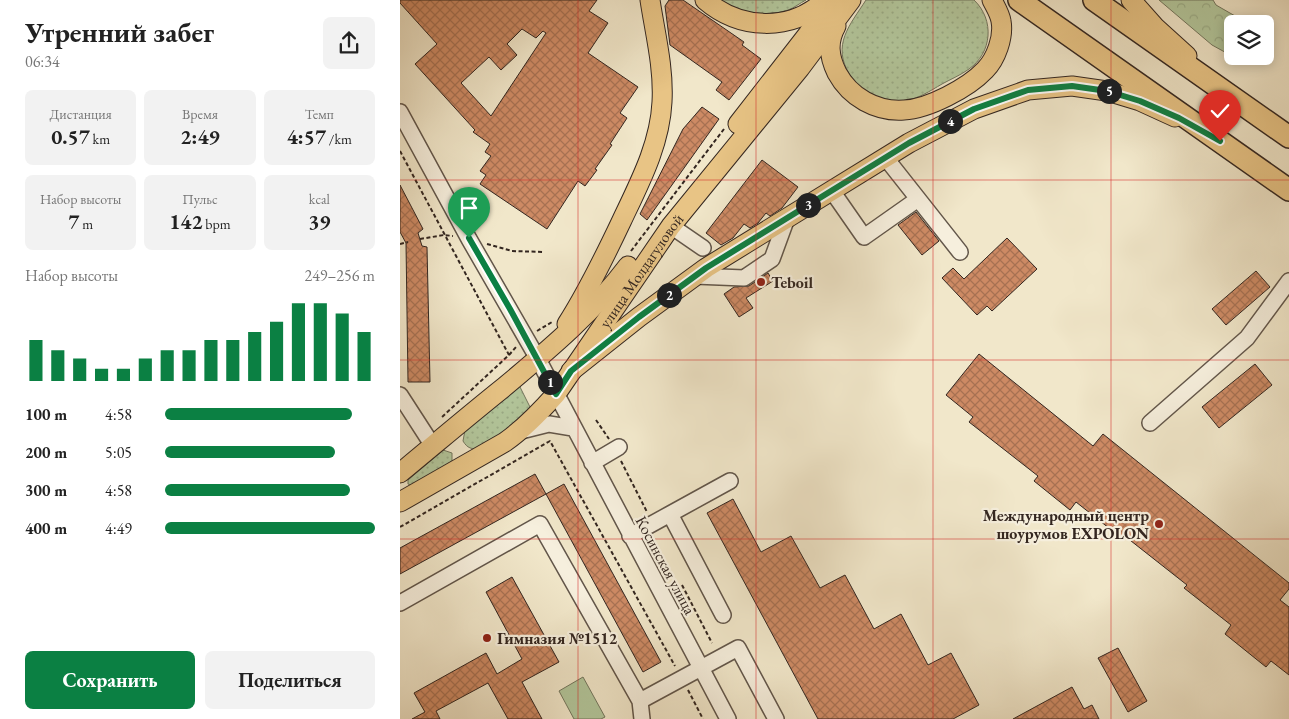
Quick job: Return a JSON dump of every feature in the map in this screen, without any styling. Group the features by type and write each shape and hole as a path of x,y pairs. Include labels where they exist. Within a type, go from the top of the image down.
{"highway":[{"path":"1019,0 1289,190"},
{"path":"1094,0 1289,137"}],"main road":[{"path":"554,344 588,290 645,171 668,96 662,77 650,0"},
{"path":"704,0 734,18 757,23 779,24 813,11 825,0"},
{"path":"843,2 832,34 829,50 837,73 854,95 868,103 885,109 904,110 924,106 951,94 986,70 996,54 1001,38 1001,20 992,0"},
{"path":"1131,0 1155,27 1246,106"},
{"name":"улица Молдагуловой","path":"401,500 520,432 538,416 556,394 671,226 800,68 843,2"},
{"name":"улица Молдагуловой","path":"400,473 429,440 538,359 590,311 616,283 808,34 843,2"},
{"path":"571,371 639,317 695,276 885,157 974,109 1028,90 1072,86 1107,91 1140,101 1179,118 1220,141"}],"street":[{"name":"Косинская улица","path":"400,112 538,359 728,719"},
{"path":"885,157 960,252"},
{"path":"832,190 864,237 918,199"},
{"path":"695,276 744,278 772,259 787,218"},
{"path":"671,226 702,248"},
{"path":"1150,423 1247,338 1289,281"},
{"path":"400,395 429,440"},
{"path":"520,432 549,424 573,428"},
{"path":"592,463 617,448"},
{"path":"630,536 730,481"},
{"path":"670,514 723,615"},
{"path":"400,603 540,524 640,701 642,719"},
{"path":"640,701 738,648 776,719"}],"path":[{"path":"630,252 725,128"},
{"path":"400,151 509,355 429,440"},
{"path":"420,240 444,235 469,238 512,251 544,252"},
{"path":"400,244 408,242"},
{"path":"596,420 617,448 653,523"},
{"path":"400,527 550,441 703,719"},
{"path":"682,586 712,643"}],"green space":[{"path":"719,0 806,0 788,10 761,14 735,8"},
{"path":"866,0 974,0 981,8 988,26 986,45 977,62 969,69 924,94 896,102 873,96 860,87 850,75 842,54 842,45 849,27"},
{"path":"1159,0 1213,0 1216,5 1233,15 1224,15 1224,52 1212,45"},
{"path":"519,385 532,411 480,448 472,449 466,445 463,441 465,430"},
{"path":"443,450 452,453 452,461 413,486 408,484 408,480"},
{"path":"583,677 605,717 601,719 574,719 559,691"}],"building":[{"path":"400,0 597,0 589,11 608,23 588,53 638,87 620,113 627,118 610,144 612,145 595,169 597,170 585,186 578,181 547,229 480,184 486,175 480,171 491,156 485,152 490,144 473,132 475,130 415,64 437,44 400,3","holes":["522,29 536,38 543,31 546,33 491,116 461,83 489,57 501,70 517,55 507,44"]},
{"path":"669,0 683,0 744,42 742,45 761,59 729,100 716,90 722,82 670,45 665,6"},
{"path":"702,107 719,119 647,220 640,214 683,129"},
{"path":"762,160 798,187 782,208 770,216 766,213 758,223 750,228 744,224 733,238 721,245 706,233"},
{"path":"400,185 423,229 418,233 422,246 427,247 430,382 408,382 406,243 400,232"},
{"path":"916,212 939,241 922,255 898,225"},
{"path":"1007,238 1037,269 992,311 987,306 977,315 942,278 953,268 964,279"},
{"path":"1256,271 1270,287 1226,325 1212,309"},
{"path":"768,273 773,281 746,298 753,308 739,317 724,294 734,287 749,286"},
{"name":"Международный центр шоурумов EXPOLON","path":"979,354 1093,446 1103,434 1289,583 1289,589 1280,600 1289,607 1289,675 1271,661 1266,667 1225,634 1231,625 1184,588 1187,585 1126,537 1124,540 1076,502 1070,510 1034,481 1038,476 969,422 973,417 946,395"},
{"path":"1255,364 1272,385 1219,428 1202,407"},
{"path":"535,474 546,494 400,574 400,548"},
{"path":"564,484 661,662 643,672 546,494"},
{"path":"733,499 761,552 791,536 820,588 845,575 874,629 901,614 928,665 951,653 979,705 953,719 818,719 707,513"},
{"path":"512,577 559,662 522,682 542,719 508,719 488,683 436,711 440,719 412,719 425,712 414,693 486,653 497,674 522,659 486,592"},
{"path":"1118,648 1147,701 1128,712 1098,658"},
{"path":"1072,687 1084,709 1092,705 1099,719 1013,719"}],"place":[{"name":"Teboil","path":"761,282"},
{"name":"Международный центр шоурумов EXPOLON","path":"1159,524"},
{"name":"Гимназия №1512","path":"487,638"}],"route":[{"path":"469,238 556,394 571,371 639,317 706,268 909,143 974,109 1028,90 1072,86 1107,91 1140,101 1179,118 1220,141"}]}
